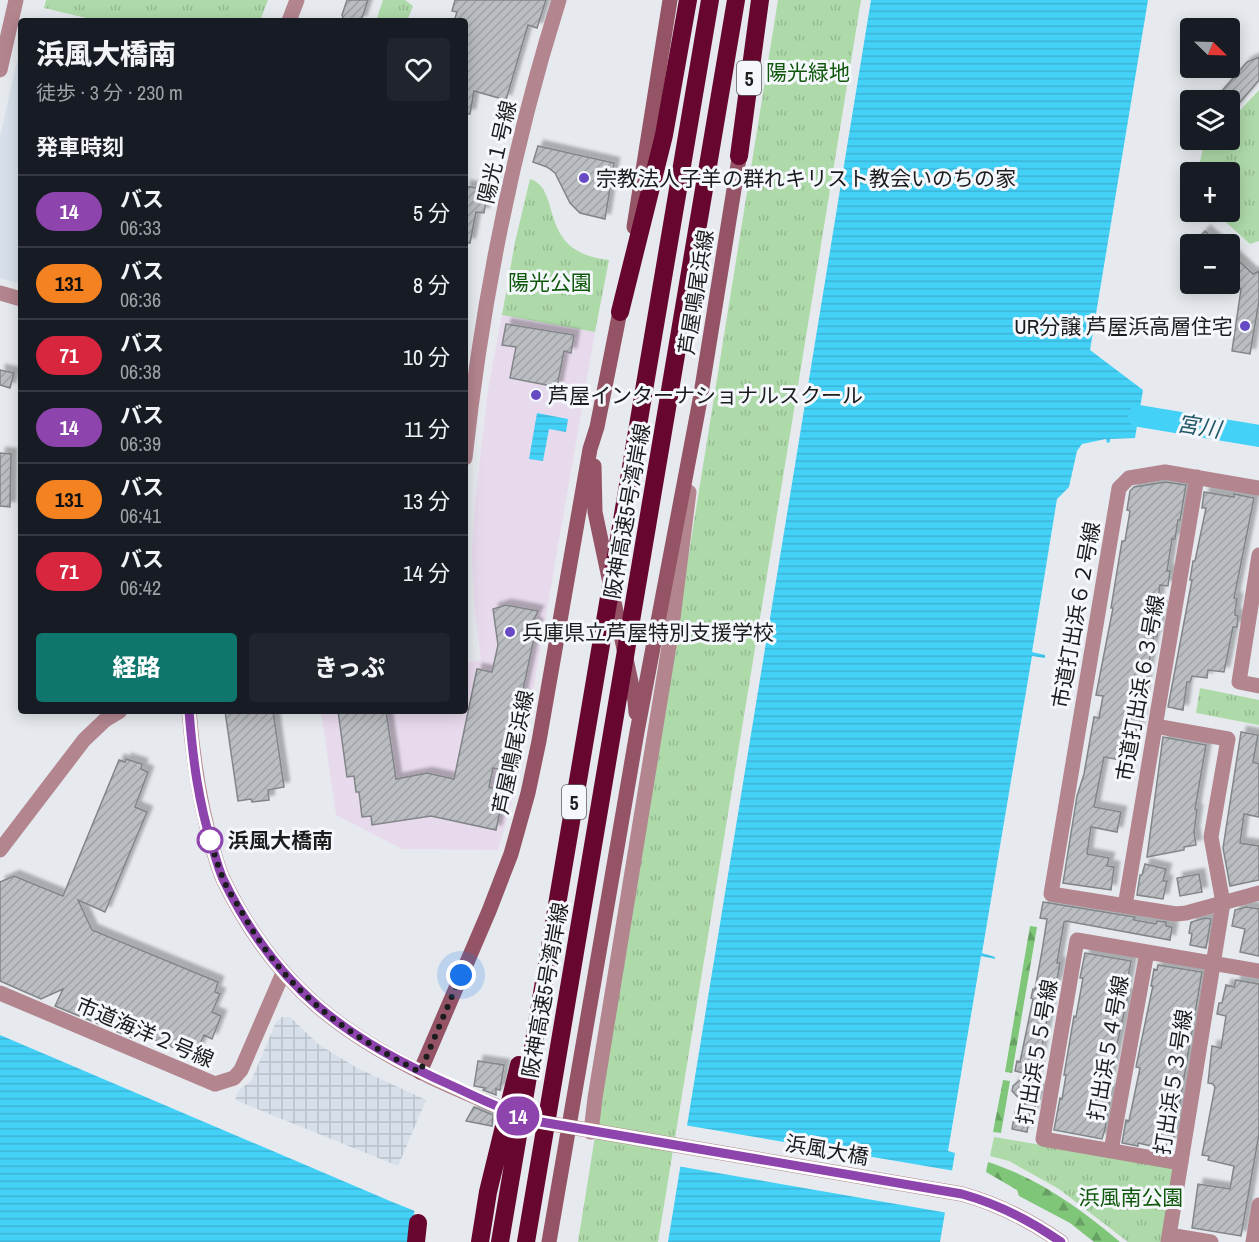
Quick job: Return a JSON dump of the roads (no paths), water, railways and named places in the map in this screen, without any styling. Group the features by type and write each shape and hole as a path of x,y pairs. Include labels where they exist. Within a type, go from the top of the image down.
{"highway":[{"path":"620,312 664,135 688,0"},
{"name":"阪神高速5号湾岸線","path":"500,1242 710,0"},
{"name":"阪神高速5号湾岸線","path":"526,1242 736,0"},
{"name":"5","path":"739,156 759,0"},
{"path":"480,1242 492,1173 530,1016 555,879 570,820"},
{"path":"416,1242 418,1223"}],"main road":[{"name":"芦屋鳴尾浜線","path":"420,1072 489,911 510,854 528,793 590,449 597,427 620,312 670,0"},
{"name":"芦屋鳴尾浜線","path":"549,1242 637,732 700,400 766,0"},
{"name":"芦屋鳴尾浜線","path":"597,427 594,472 595,512 635,701 637,732"}],"street":[{"path":"0,70 16,0"},
{"path":"290,18 297,0"},
{"name":"陽光１号線","path":"468,432 488,292 513,170 559,0"},
{"path":"0,293 18,298"},
{"path":"591,1132 671,634 700,400"},
{"name":"市道打出浜６２号線","path":"1125,906 1051,894 1119,488 1129,478 1165,472 1259,488"},
{"name":"市道打出浜６３号線","path":"1125,906 1197,477"},
{"path":"1259,555 1239,682 1259,686"},
{"path":"0,850 84,740 105,720 115,714"},
{"name":"浜風大橋","path":"189,714 195,773 203,816 222,878 260,943 283,973 317,1007 353,1035 420,1072 518,1116 591,1132 962,1194 1009,1211 1039,1226 1061,1242"},
{"name":"打出浜５３号線","path":"1155,726 1228,739 1211,837 1222,903 1169,1239"},
{"path":"1125,906 1186,914 1259,893"},
{"name":"打出浜５５号線","path":"1146,952 1077,940 1043,1139 1181,1163"},
{"path":"1146,952 1259,971"},
{"name":"打出浜５４号線","path":"1111,1151 1146,952"},
{"name":"市道海洋２号線","path":"0,993 215,1084 234,1078 241,1070 283,973"},
{"path":"1253,1242 1259,1205"},
{"path":"1169,1239 1211,1242"}],"water":[{"path":"871,0 1148,0 1090,350 1143,390 1135,438 1110,439 1107,443 1106,439 1082,444 1077,451 1069,487 1057,499 1032,652 1045,655 1045,658 1032,656 982,953 995,957 995,959 981,956 948,1151 955,1153 940,1242 668,1242"},
{"path":"537,413 568,419 566,432 549,429 543,461 529,459"},
{"path":"0,1035 390,1201 492,1242 0,1242"}],"waterway":[{"name":"宮川","path":"1139,416 1259,436"}],"place":[{"name":"宗教法人子羊の群れキリスト教会いのちの家","path":"584,178"},
{"name":"UR分譲 芦屋浜高層住宅","path":"1245,326"},
{"name":"芦屋インターナショナルスクール","path":"536,395"},
{"name":"兵庫県立芦屋特別支援学校","path":"510,632"},
{"name":"浜風大橋南","path":"210,840"}],"park label":[{"name":"陽光緑地","path":"808,72"},
{"name":"陽光公園","path":"550,282"},
{"name":"浜風南公園","path":"1131,1197"}]}
